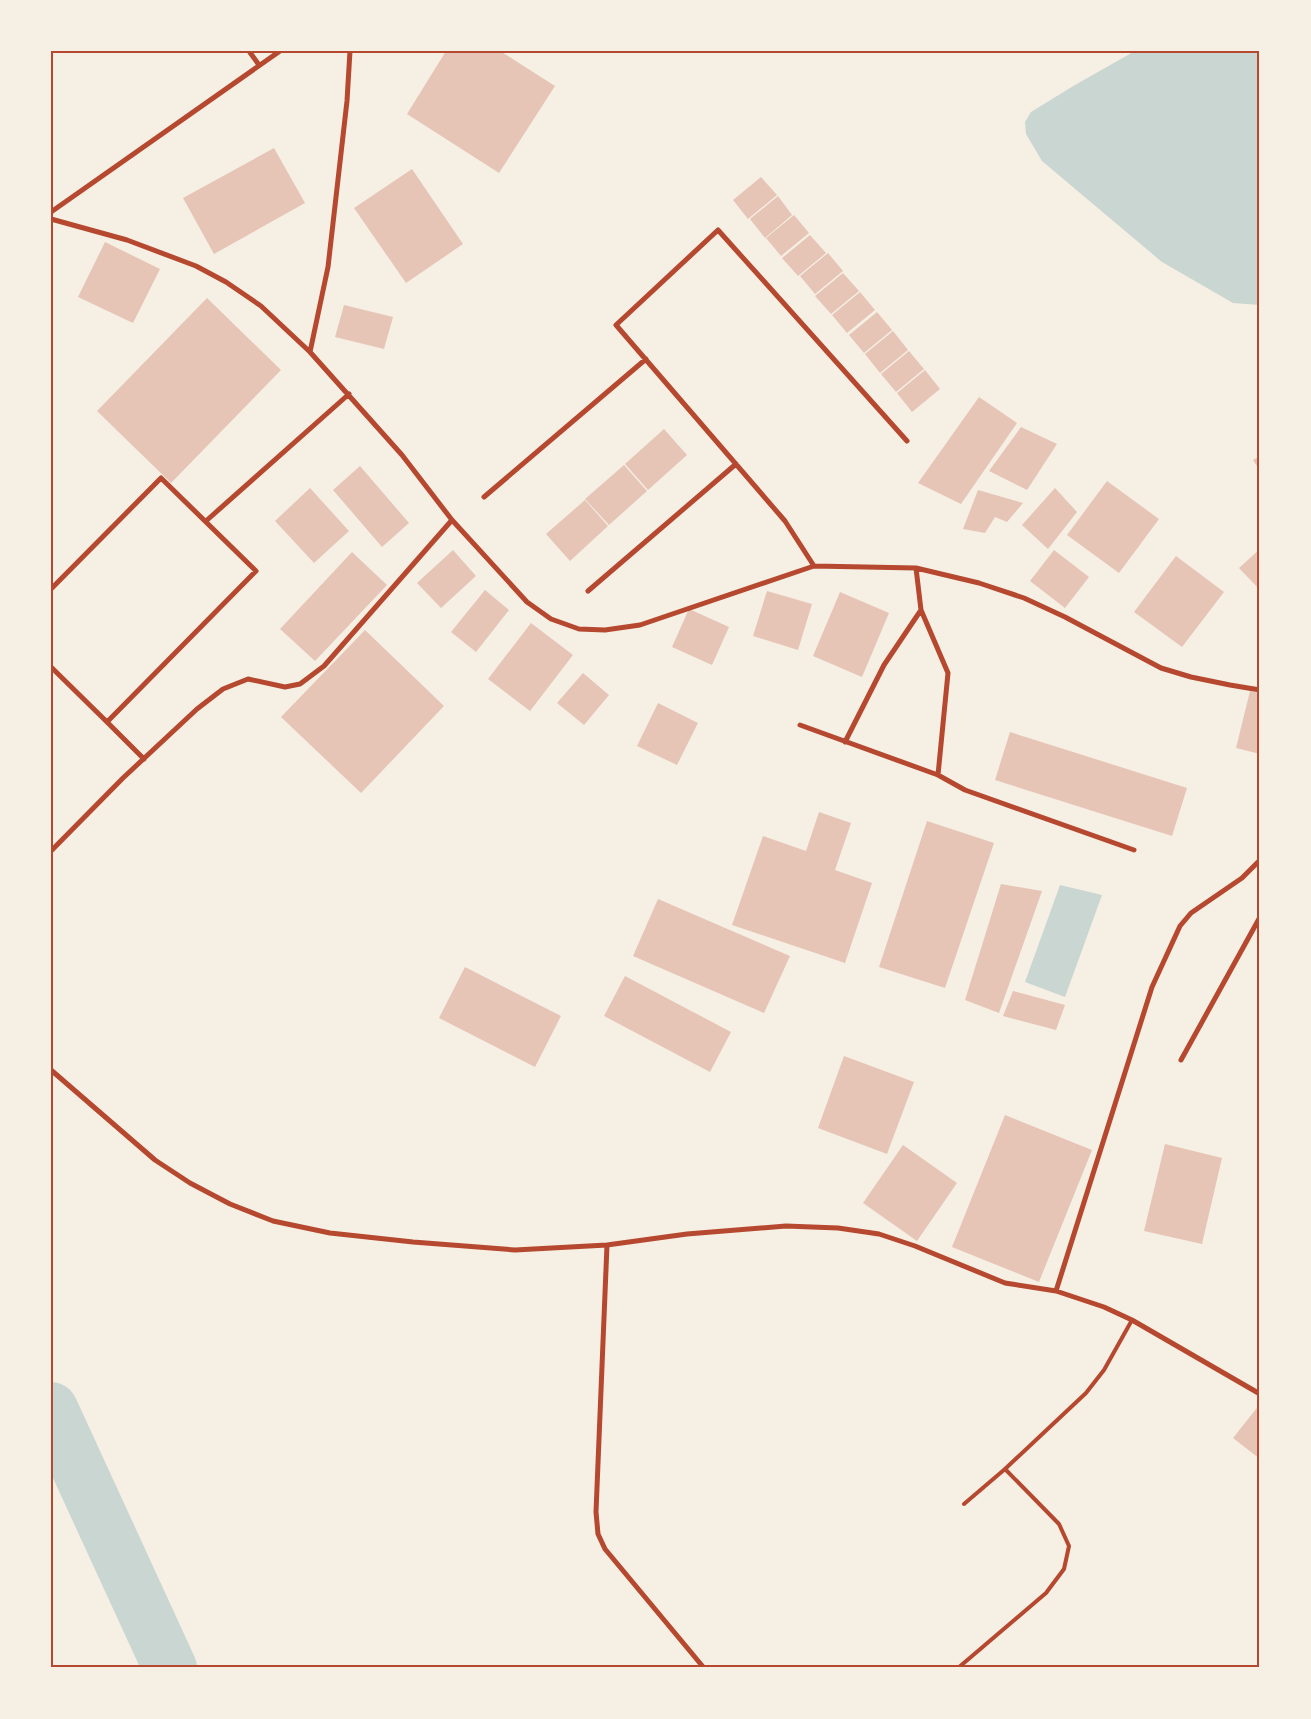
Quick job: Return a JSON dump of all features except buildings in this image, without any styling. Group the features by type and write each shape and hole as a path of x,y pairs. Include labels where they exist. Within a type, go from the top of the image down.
{"street":[{"path":"249,51 259,65"},
{"path":"51,212 280,51"},
{"path":"310,352 328,267 347,102 350,51"},
{"path":"51,219 127,240 196,266 226,282 261,306 310,352 348,394 402,455 452,520 527,602 551,619 579,629 605,630 640,625 814,566 916,568 979,583 1024,598 1065,617 1161,668 1191,677 1260,690"},
{"path":"814,566 784,520 616,325 718,230 907,441"},
{"path":"484,497 646,359"},
{"path":"206,521 348,394"},
{"path":"588,590 736,464"},
{"path":"51,589 161,478 256,571 107,722"},
{"path":"51,850 197,709 223,689 248,679 285,687 300,684 324,666 452,520"},
{"path":"916,568 922,610 948,673 938,775"},
{"path":"845,742 884,665 922,610"},
{"path":"51,667 144,759"},
{"path":"800,725 938,775 965,790 1134,850"},
{"path":"1056,1291 1152,987 1180,926 1191,913 1242,878 1260,860"},
{"path":"1181,1060 1260,917"},
{"path":"51,1070 155,1160 190,1183 230,1204 273,1221 330,1233 506,1249 608,1245 745,1228 786,1226 838,1228 879,1234 915,1246 1005,1283 1056,1291 1104,1307 1132,1320 1260,1394"},
{"path":"608,1245 596,1512 598,1534 605,1549 704,1668"}],"lane":[{"path":"964,1504 1005,1469 1086,1393 1104,1370 1132,1320"},
{"path":"958,1668 1046,1593 1064,1569 1070,1546 1059,1524 1005,1469"}],"shaded area":[{"path":"1135,51 1260,51 1260,305 1233,303 1162,262 1042,161 1026,134 1025,122 1031,112"},
{"path":"1060,885 1102,895 1065,997 1025,982"}],"waterway":[{"path":"51,1409 170,1668"}]}
